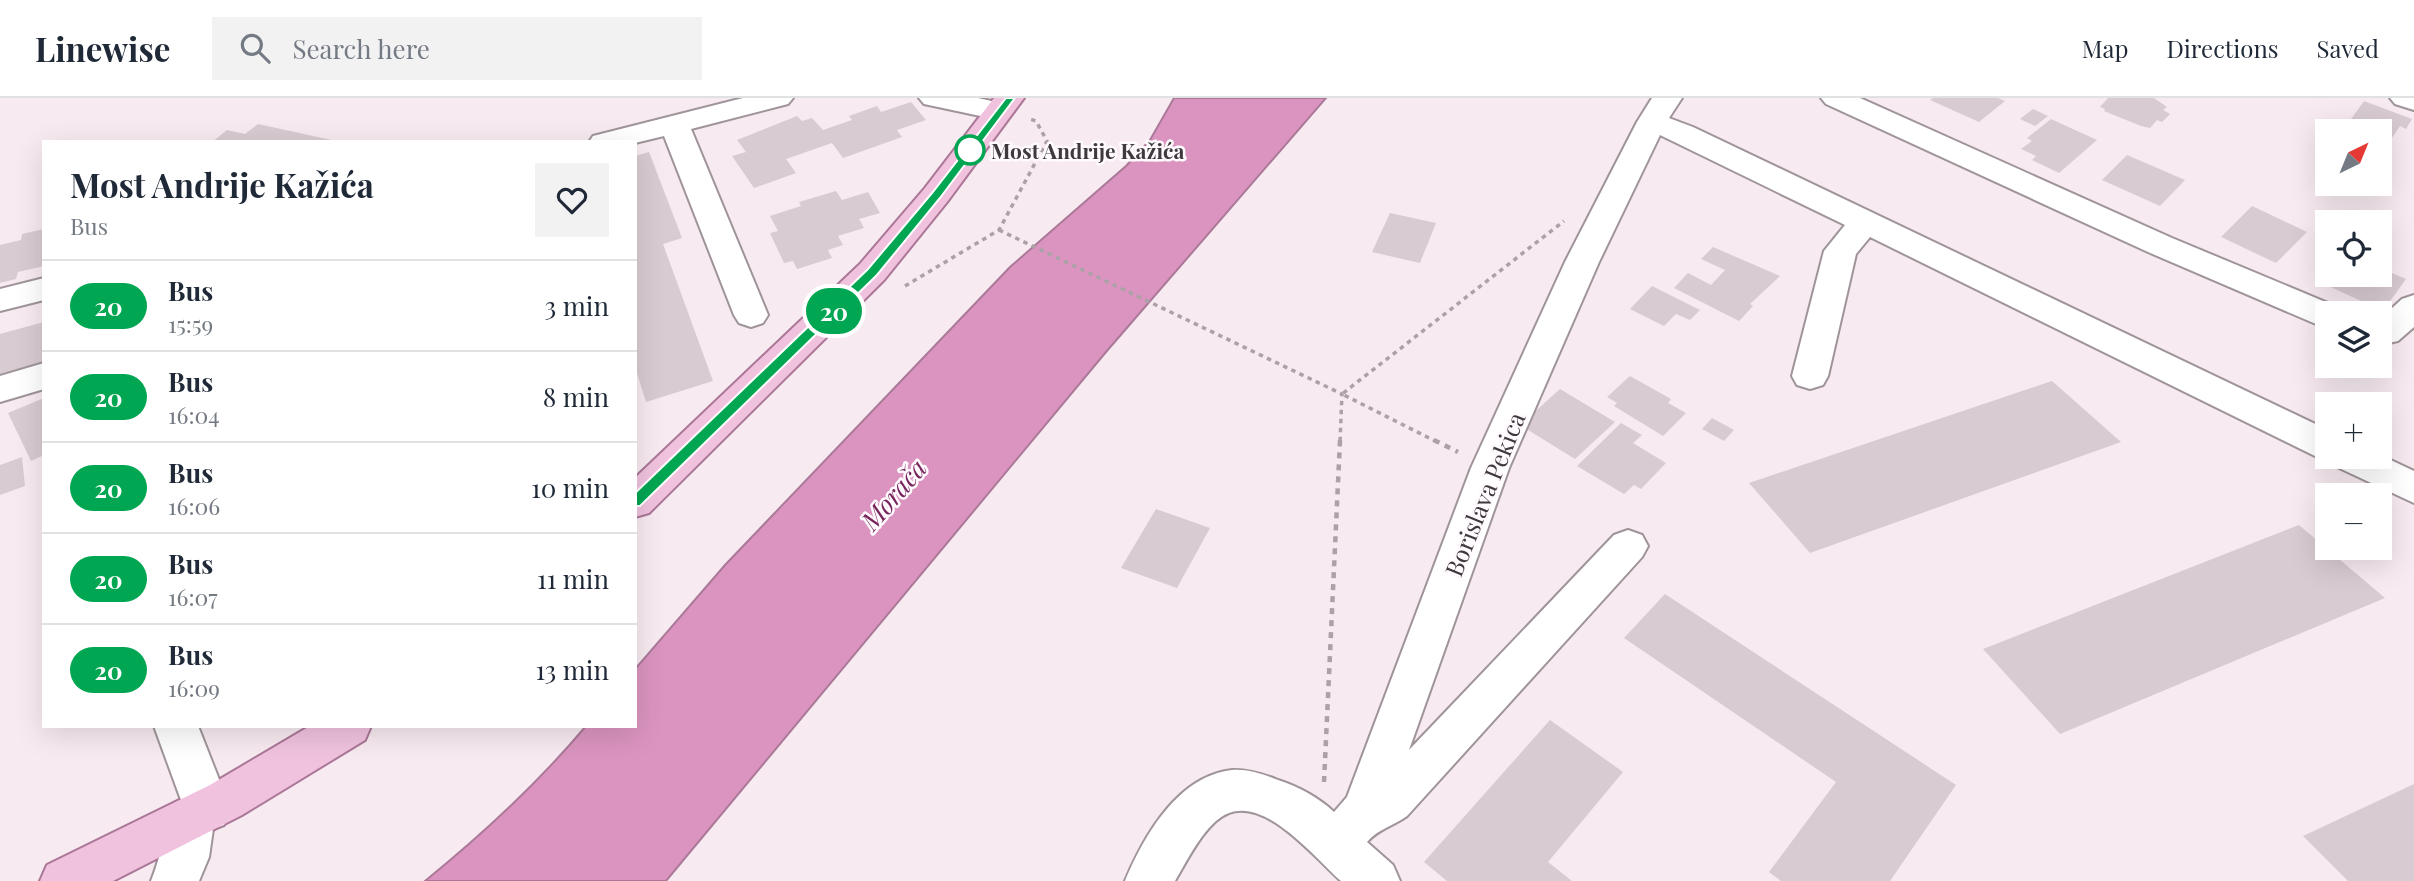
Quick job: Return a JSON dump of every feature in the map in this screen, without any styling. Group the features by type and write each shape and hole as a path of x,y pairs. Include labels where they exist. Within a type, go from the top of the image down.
{"main road":[{"path":"637,500 872,272 929,204 1004,104"},
{"path":"64,881 200,813 346,728"}],"street":[{"path":"612,140 778,98"},
{"path":"934,98 1004,104"},
{"path":"1836,98 2160,245 2315,311"},
{"path":"2406,98 2414,101"},
{"path":"1660,110 1682,133 2315,440"},
{"name":"Borislava Pekica","path":"1349,828 1490,468 1601,224 1660,110"},
{"path":"674,124 751,315"},
{"path":"1810,376 1840,251 1866,222"},
{"path":"0,300 42,290"},
{"path":"2392,327 2414,307"},
{"path":"0,389 42,377"},
{"path":"2375,469 2414,488"},
{"path":"1349,828 1391,801 1628,546"},
{"path":"175,881 200,813 177,728"},
{"path":"1149,881 1185,822 1200,806 1219,793 1238,789 1260,793 1308,816 1349,828 1376,881"}],"path":[{"path":"903,287 999,230 1047,141 1036,121 1004,104"},
{"path":"1349,828 1323,806 1342,394 1570,216 1601,224"},
{"path":"999,230 1490,468"}],"water":[{"name":"Morača","path":"1174,98 1326,98 1106,352 666,881 425,881 509,807 584,728 637,728 637,667 725,565 1010,267 1126,166 1150,140"}],"building":[{"path":"1998,98 2005,101 1979,122 1930,100"},
{"path":"2108,98 2154,98 2167,107 2163,110 2170,114 2162,122 2157,120 2150,128 2141,126 2104,111 2105,109 2100,107"},
{"path":"2364,101 2412,119 2406,129 2400,126 2392,138 2392,119 2351,119"},
{"path":"911,102 926,120 897,130 902,137 843,158 832,143 786,159 796,173 754,188 732,156 746,152 737,140 797,116 802,121 812,118 823,130 852,120 849,116 877,106 881,112"},
{"path":"2033,109 2048,116 2035,126 2020,119"},
{"path":"2051,119 2097,140 2059,173 2032,160 2036,156 2021,149 2032,141 2027,138"},
{"path":"258,124 331,140 214,140 227,130 245,134"},
{"path":"649,152 682,238 663,244 713,381 646,402 637,373 637,155"},
{"path":"2127,155 2185,180 2160,206 2102,180"},
{"path":"836,191 842,200 868,192 880,213 859,219 864,228 838,236 843,245 828,250 832,258 797,269 793,261 784,263 770,233 778,231 770,216 801,206 799,202"},
{"path":"2252,206 2307,232 2276,263 2221,237"},
{"path":"1390,213 1436,223 1420,263 1372,252"},
{"path":"42,229 42,266 18,272 16,279 0,283 0,245 21,240 22,234"},
{"path":"1713,247 1780,276 1750,304 1753,306 1739,321 1674,288 1688,273 1711,285 1725,270 1701,259"},
{"path":"2392,273 2406,279 2390,301 2361,301 2331,287 2392,287"},
{"path":"1652,286 1700,310 1690,320 1676,314 1664,326 1630,309"},
{"path":"42,323 42,367 0,378 0,334"},
{"path":"1630,376 1671,399 1668,403 1686,413 1663,436 1614,406 1617,403 1607,397"},
{"path":"2052,381 2121,442 1810,553 1749,483"},
{"path":"1560,389 1615,422 1575,459 1520,425"},
{"path":"42,399 42,456 31,461 8,413"},
{"path":"1712,418 1734,430 1724,441 1702,429"},
{"path":"1621,423 1642,435 1633,443 1666,463 1641,489 1634,485 1624,494 1577,466"},
{"path":"22,457 25,486 0,495 0,465"},
{"path":"1156,509 1210,528 1177,588 1121,568"},
{"path":"2299,525 2315,539 2315,560 2340,560 2385,598 2060,734 1983,649"},
{"path":"1665,594 1956,785 1890,881 1781,881 1769,872 1836,782 1624,638"},
{"path":"1550,720 1623,772 1548,862 1572,881 1447,881 1424,862"},
{"path":"2414,784 2414,881 2348,881 2303,836"}],"bus line":[{"name":"20","path":"637,500 804,341 872,272 909,230 1009,98"}],"place":[{"name":"Most Andrije Kažića","path":"970,150"}]}
